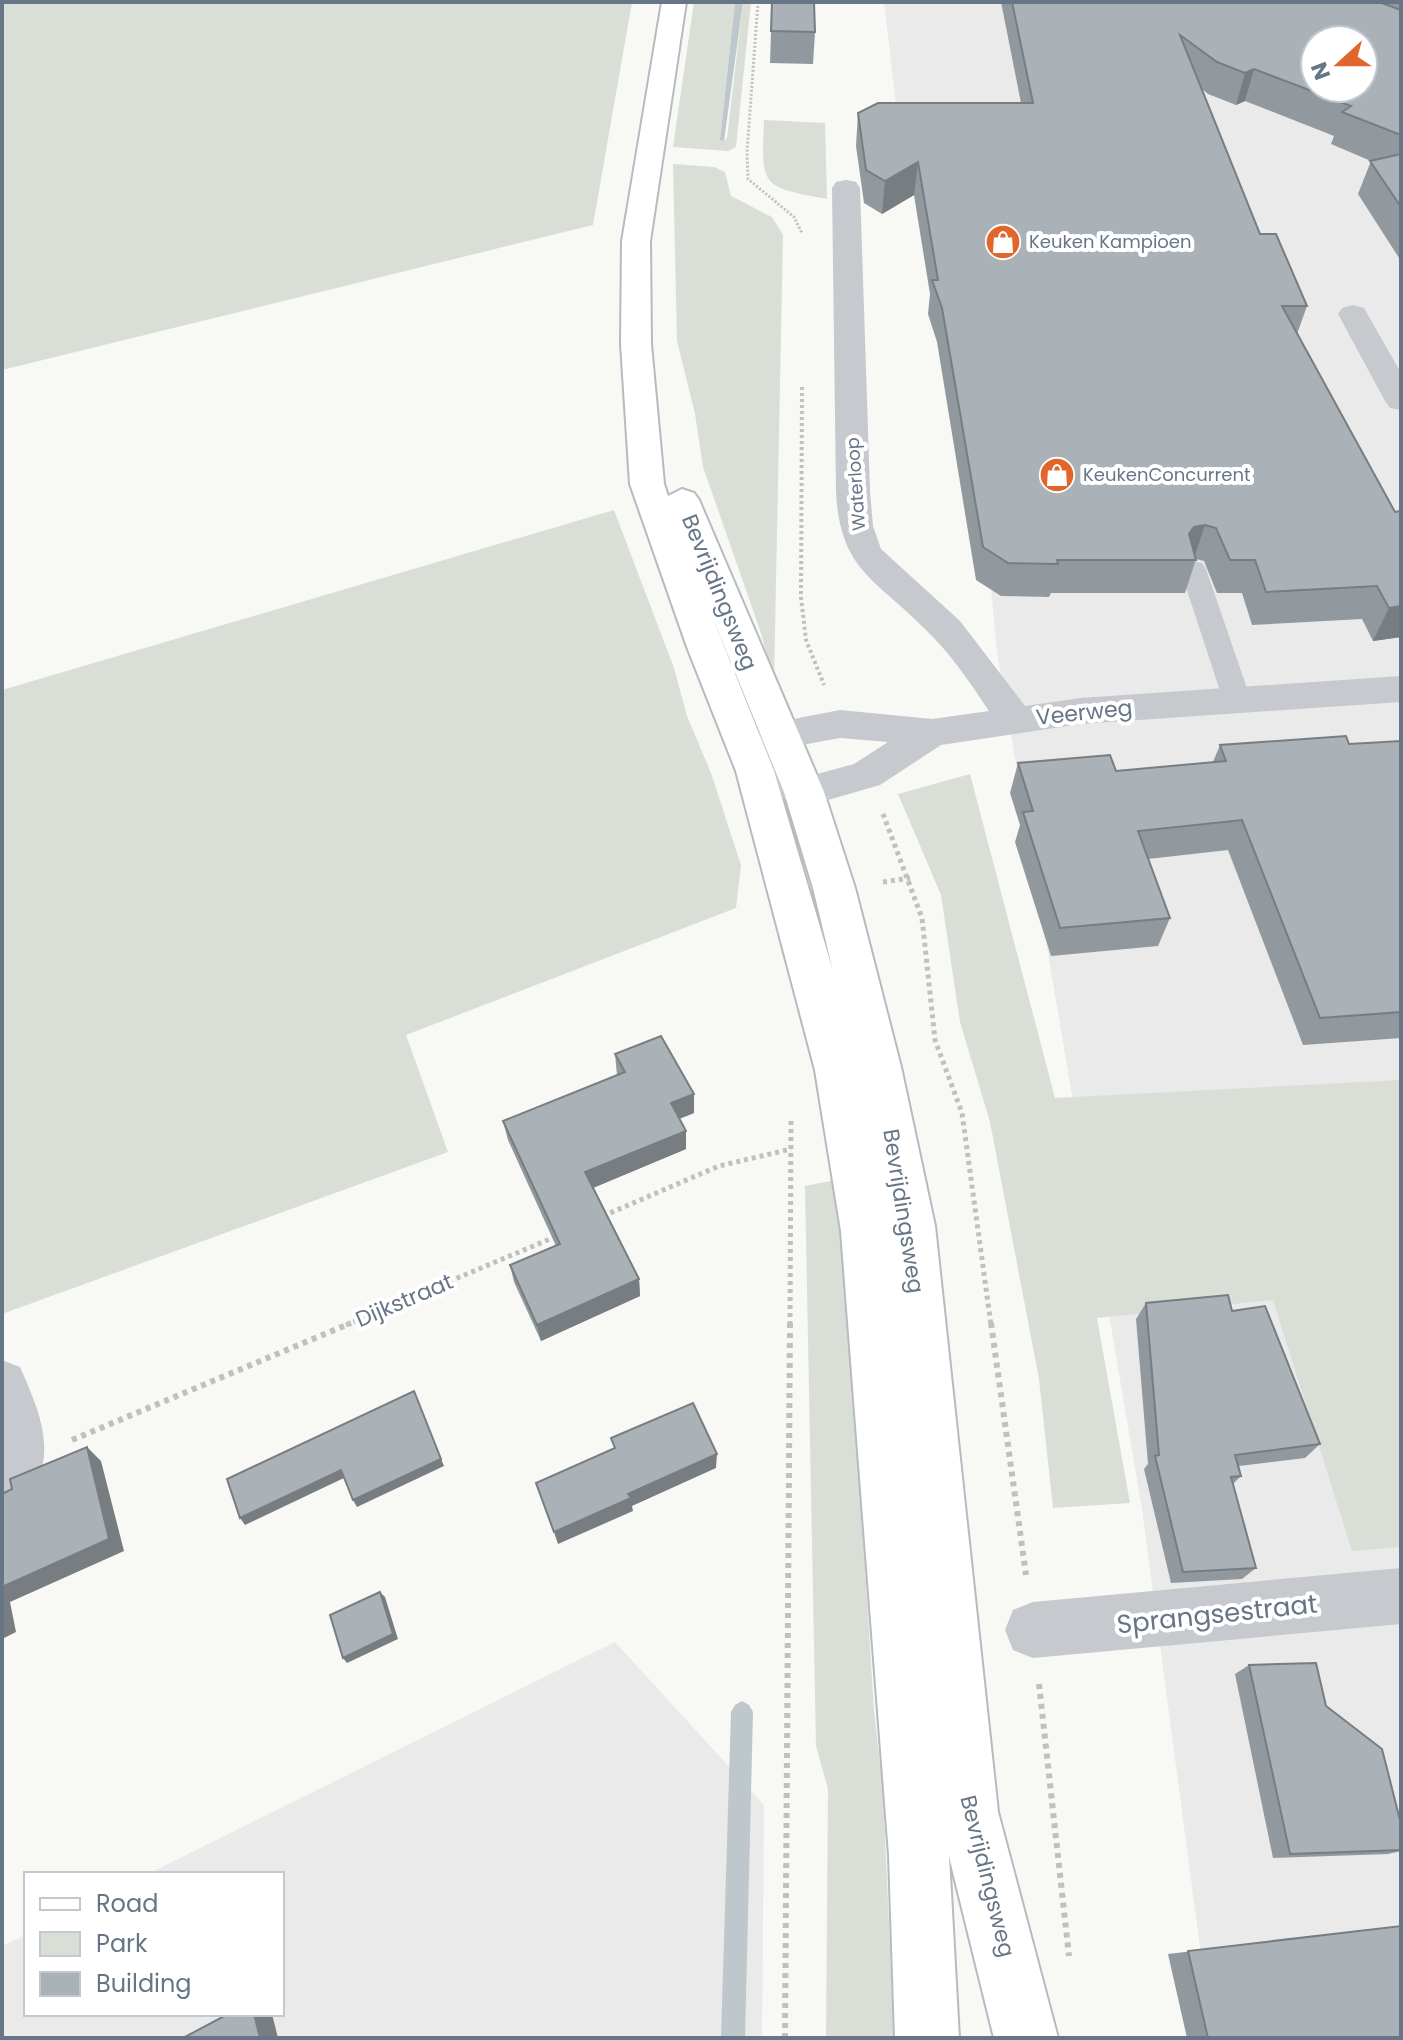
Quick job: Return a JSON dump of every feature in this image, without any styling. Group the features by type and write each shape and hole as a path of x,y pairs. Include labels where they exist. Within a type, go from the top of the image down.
{"main road":[{"name":"Bevrijdingsweg","path":"674,2 636,241 636,344 643,418 665,458 779,767 834,888 879,1067 911,1226 968,1812 1026,2038"},
{"name":"Bevrijdingsweg","path":"779,767 791,892 838,1070 865,1231 919,1855 927,2038"}],"street":[{"name":"Waterloop","path":"846,188 853,491 855,524 861,544 874,564 938,620 973,659 1015,720"},
{"path":"1353,314 1401,401"},
{"name":"Veerweg","path":"779,767 840,724 932,733 1081,711 1401,689"},
{"name":"Veerweg","path":"779,767 866,775 932,733"},
{"path":"2,1385 16,1424 11,1465"},
{"name":"Sprangsestraat","path":"1033,1630 1401,1596"}],"lane":[{"path":"1193,569 1237,700"}],"path":[{"path":"758,2 747,152 748,179 794,217 803,236"},
{"path":"802,379 801,597 806,640 840,724"},
{"path":"910,878 922,918 935,1040 962,1113 976,1195 1033,1630 1069,1958"},
{"path":"600,1217 737,1158 764,1151 791,1149 785,2038"},
{"name":"Dijkstraat","path":"11,1465 571,1230"}],"shaded area":[{"path":"735,2 743,2 724,141 720,140"},
{"path":"884,2 1238,2 1299,32 1299,104 1379,104 1379,77 1401,63 1401,2038 1212,2038 1142,1509 997,652 967,334 898,121"},
{"path":"615,1642 764,1805 762,2038 2,2038 2,1946 24,1936 24,2016 284,2016 284,1872 152,1872"}],"green space":[{"path":"2,2 632,2 593,225 2,370"},
{"path":"694,2 735,2 720,140 724,141 727,138 743,2 751,2 736,147 728,151 673,147"},
{"path":"764,120 825,123 827,199 789,191 770,180 763,159"},
{"path":"673,164 714,167 725,172 731,196 772,217 783,235 774,681 761,633 703,467 695,414 677,341"},
{"path":"614,510 674,668 687,716 711,773 741,865 736,908 406,1035 448,1152 2,1314 2,690"},
{"path":"970,774 1055,1098 1401,1080 1401,1547 1352,1551 1273,1300 1097,1318 1130,1503 1053,1508 1039,1379 990,1122 960,1022 941,895 898,794"},
{"path":"841,1179 874,1711 883,1789 894,2038 826,2038 828,1789 816,1746 805,1186"}],"building":[{"path":"772,2 814,2 815,32 771,31"},
{"path":"1012,2 1379,2 1401,10 1401,135 1342,112 1351,106 1346,104 1379,104 1379,24 1299,24 1299,86 1254,69 1245,73 1217,62 1180,35 1260,234 1276,234 1307,306 1282,306 1395,512 1401,511 1401,606 1389,608 1377,586 1266,592 1255,560 1230,560 1216,528 1205,525 1194,527 1189,534 1196,560 1008,563 983,547 942,308 932,280 938,280 918,162 885,181 866,170 858,113 878,103 1033,103"},
{"path":"1401,154 1401,207 1370,161"},
{"path":"1346,736 1349,744 1401,741 1401,1012 1320,1018 1242,820 1138,831 1170,918 1060,928 1023,812 1033,811 1018,763 1110,755 1116,771 1226,761 1220,745"},
{"path":"661,1036 694,1094 671,1103 686,1131 585,1172 639,1279 537,1325 510,1265 560,1244 503,1121 625,1072 615,1054"},
{"path":"1228,1295 1232,1311 1265,1306 1320,1444 1235,1455 1241,1476 1231,1477 1256,1568 1183,1572 1155,1456 1159,1455 1146,1303"},
{"path":"414,1391 441,1459 353,1500 341,1470 240,1518 227,1479"},
{"path":"693,1403 717,1454 628,1494 631,1498 554,1532 536,1483 615,1448 611,1438"},
{"path":"87,1447 109,1539 2,1587 2,1494 12,1489 10,1479"},
{"path":"380,1592 393,1634 343,1658 330,1615"},
{"path":"1316,1663 1326,1706 1382,1749 1401,1824 1401,1850 1290,1854 1249,1665"},
{"path":"1401,1926 1401,2038 1208,2038 1188,1951"},
{"path":"224,2016 254,2016 260,2038 183,2038"}],"waterway":[{"path":"733,2038 742,1712"}],"place":[{"name":"Keuken Kampioen","path":"1003,242"},
{"name":"KeukenConcurrent","path":"1057,475"}]}
